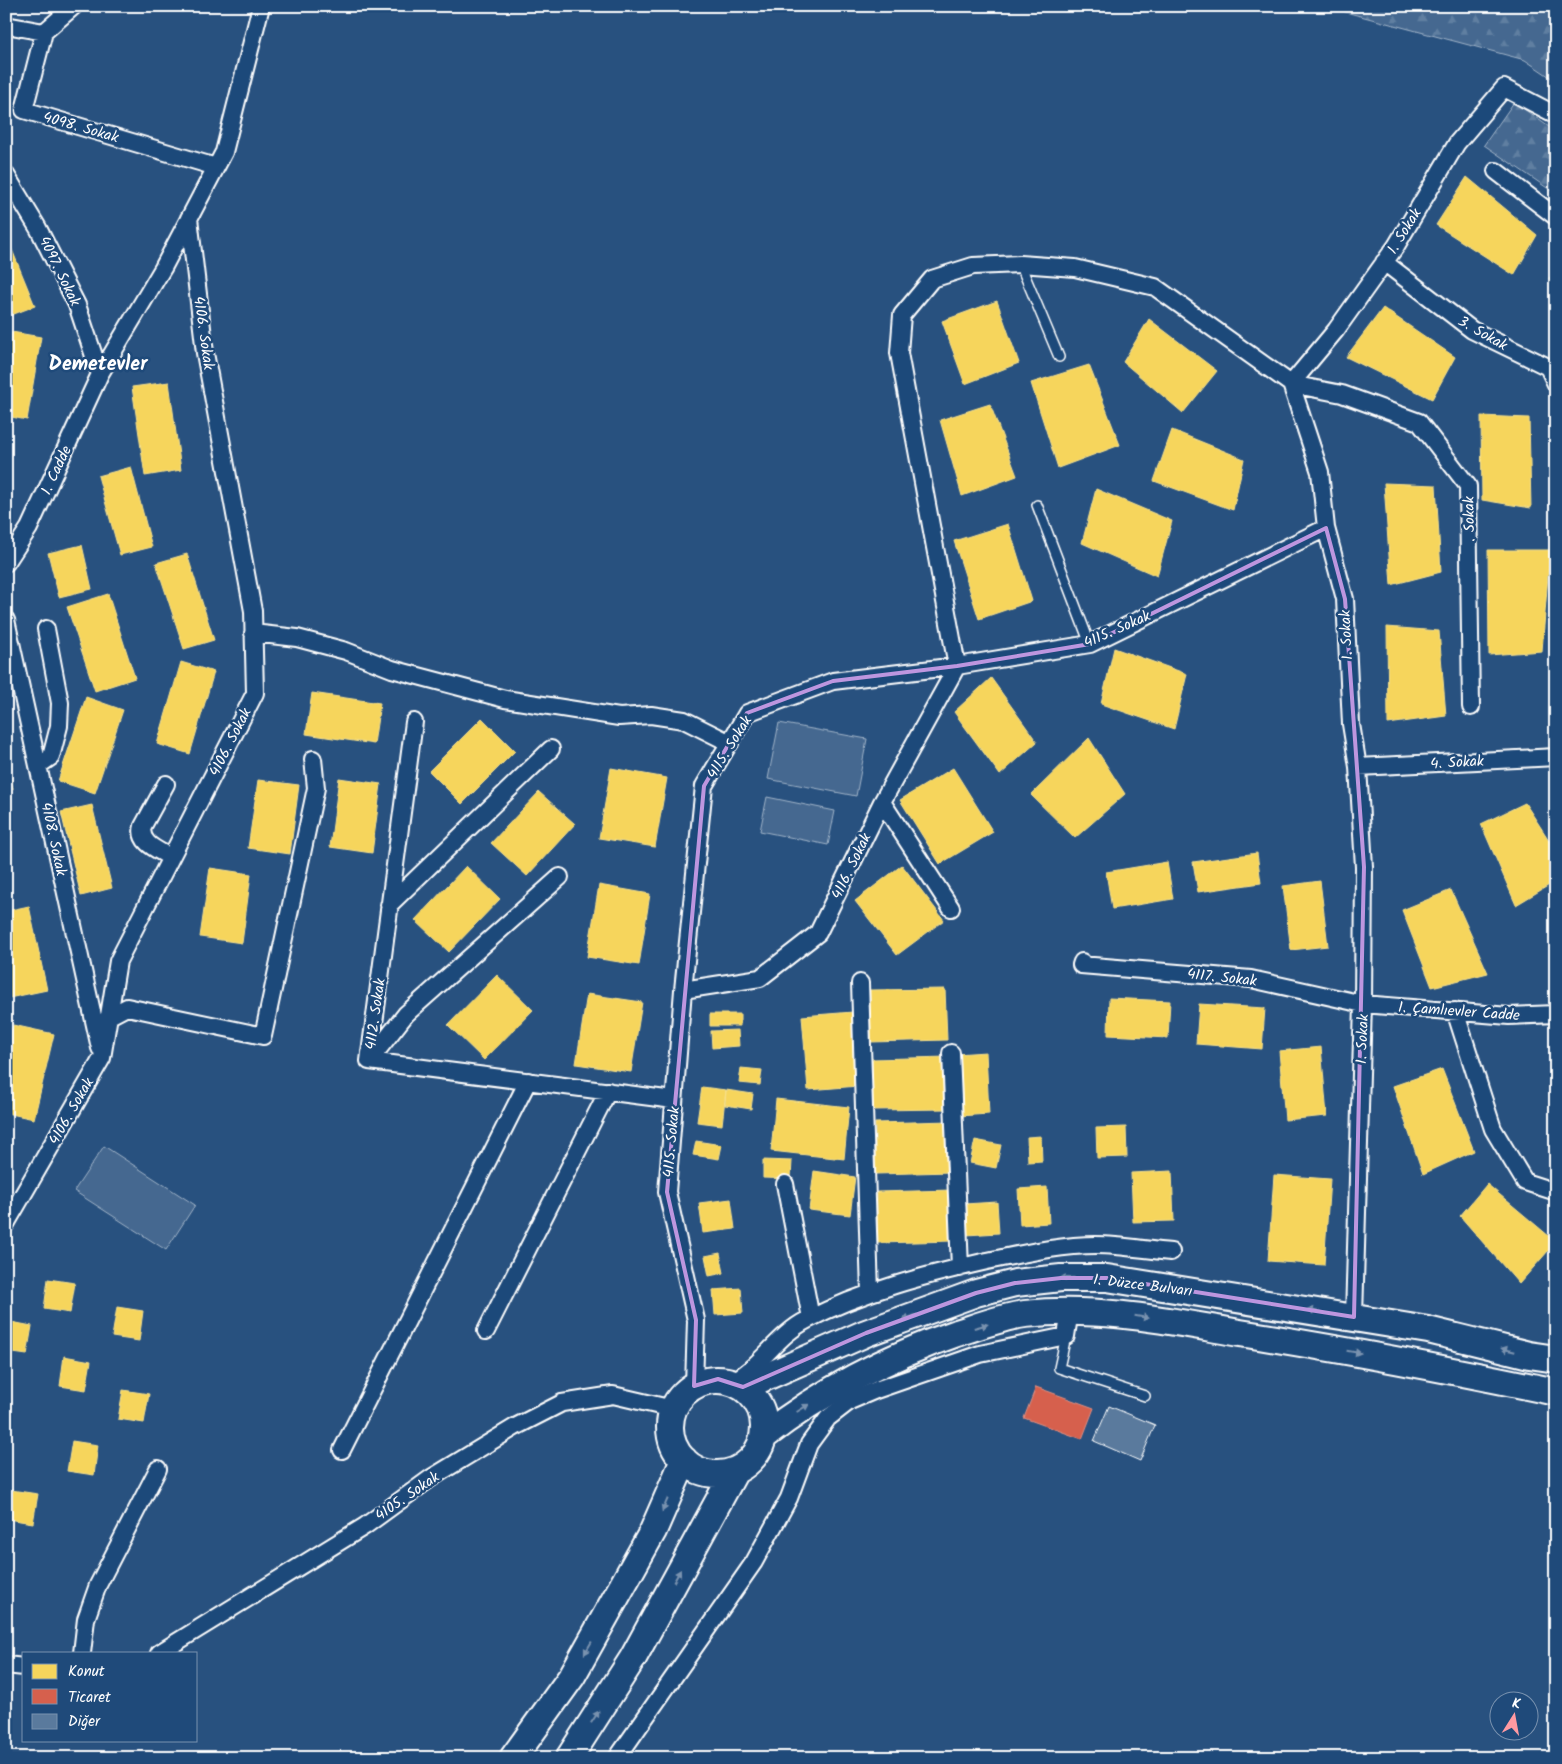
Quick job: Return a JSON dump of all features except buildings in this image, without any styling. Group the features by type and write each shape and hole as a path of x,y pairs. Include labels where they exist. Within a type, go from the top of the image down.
{"main road":[{"name":"1. Düzce Bulvarı","path":"737,1384 866,1333 976,1293 1015,1283 1062,1278 1107,1278 1354,1317 1428,1330 1529,1355 1556,1359"},
{"name":"1. Düzce Bulvarı","path":"764,1437 790,1417 873,1366 977,1326 1023,1315 1068,1324 1124,1314 1386,1357 1556,1392"},
{"path":"718,1379 737,1384 753,1396 761,1408 764,1422 764,1437 758,1451 749,1462 735,1471 720,1474 704,1473 684,1460 672,1440 670,1425 673,1409 681,1396 694,1386 718,1379"},
{"path":"513,1758 572,1676 653,1531 684,1460"},
{"path":"569,1758 632,1658 735,1471"}],"street":[{"path":"6,25 44,32 74,6"},
{"name":"1. Cadde","path":"6,563 29,528 100,374 163,268 224,152 261,6"},
{"name":"4098. Sokak","path":"44,32 24,110 216,167"},
{"name":"1. Sokak","path":"1354,1317 1363,1004 1364,867 1358,767 1351,724 1344,599 1326,528 1320,472 1290,384 1336,330 1384,262 1457,143 1504,88 1556,115"},
{"path":"1496,171 1556,217"},
{"name":"4097. Sokak","path":"6,175 38,228 77,305 100,374"},
{"name":"4106. Sokak","path":"6,1224 102,1058 118,961 255,693 253,611 206,353 189,218"},
{"name":"3. Sokak","path":"1384,262 1472,330 1548,367 1556,384"},
{"path":"957,666 899,354 902,315 932,279 973,266 1020,264 1075,268 1155,287 1290,384"},
{"name":". Sokak","path":"1290,384 1342,394 1419,422 1468,486 1471,707"},
{"name":"4115. Sokak","path":"694,1386 696,1320 667,1192 674,1100 683,990 704,786 747,713 833,681 957,666 1090,644 1326,528"},
{"name":"4108. Sokak","path":"6,620 102,1058"},
{"path":"38,766 51,757 60,715 60,703 46,629"},
{"path":"254,632 296,638 338,648 392,669 505,699 620,717 651,715 684,720 730,743"},
{"name":"4116. Sokak","path":"683,990 760,978 818,933 882,802 957,666"},
{"name":"4112. Sokak","path":"414,722 369,1061 674,1100"},
{"path":"389,905 550,749"},
{"name":"4. Sokak","path":"1358,767 1556,757"},
{"path":"108,1017 127,1007 263,1036 316,788 312,759"},
{"path":"166,784 143,826 142,834 147,843 170,858"},
{"path":"882,802 951,908"},
{"path":"369,1061 406,1014 560,876"},
{"name":"4117. Sokak","path":"1082,962 1081,964 1251,979 1363,1004"},
{"path":"860,983 870,1293"},
{"name":"1. Çamlıevler Cadde","path":"1363,1004 1509,1016 1556,1014"},
{"path":"1455,1011 1493,1129 1525,1182 1556,1192"},
{"path":"951,1053 960,1268"},
{"path":"342,1450 528,1081"},
{"path":"486,1331 608,1091"},
{"path":"784,1184 811,1318"},
{"path":"737,1384 742,1376 774,1344 811,1318 870,1293 960,1268 1029,1252 1095,1245 1171,1252"},
{"path":"617,1758 754,1562 789,1498 809,1444 828,1418 850,1401 876,1390 1068,1324"},
{"name":"4105. Sokak","path":"161,1652 365,1526 432,1478 515,1427 562,1403 613,1395 673,1409"},
{"path":"82,1652 86,1619 98,1585 158,1469"},
{"path":"6,1665 22,1667"}],"lane":[{"path":"1020,264 1059,357"},
{"path":"1037,505 1090,644"},
{"path":"1068,1324 1059,1368 1145,1396"}],"highlighted area":[{"path":"1326,528 1345,599 1364,867 1354,1317 1107,1278 1061,1278 1015,1283 976,1293 866,1333 743,1387 718,1379 694,1386 696,1320 667,1192 704,786 747,713 833,681 957,666 1090,644"}],"green space":[{"path":"1323,6 1556,6 1556,81 1525,60"},
{"path":"1514,102 1556,132 1556,194 1484,145"},
{"path":"779,723 867,739 856,796 768,779"},
{"path":"767,797 835,811 828,845 760,831"},
{"path":"104,1146 195,1205 166,1250 74,1191"}],"district":[{"name":"Demetevler","path":"98,363"}]}
